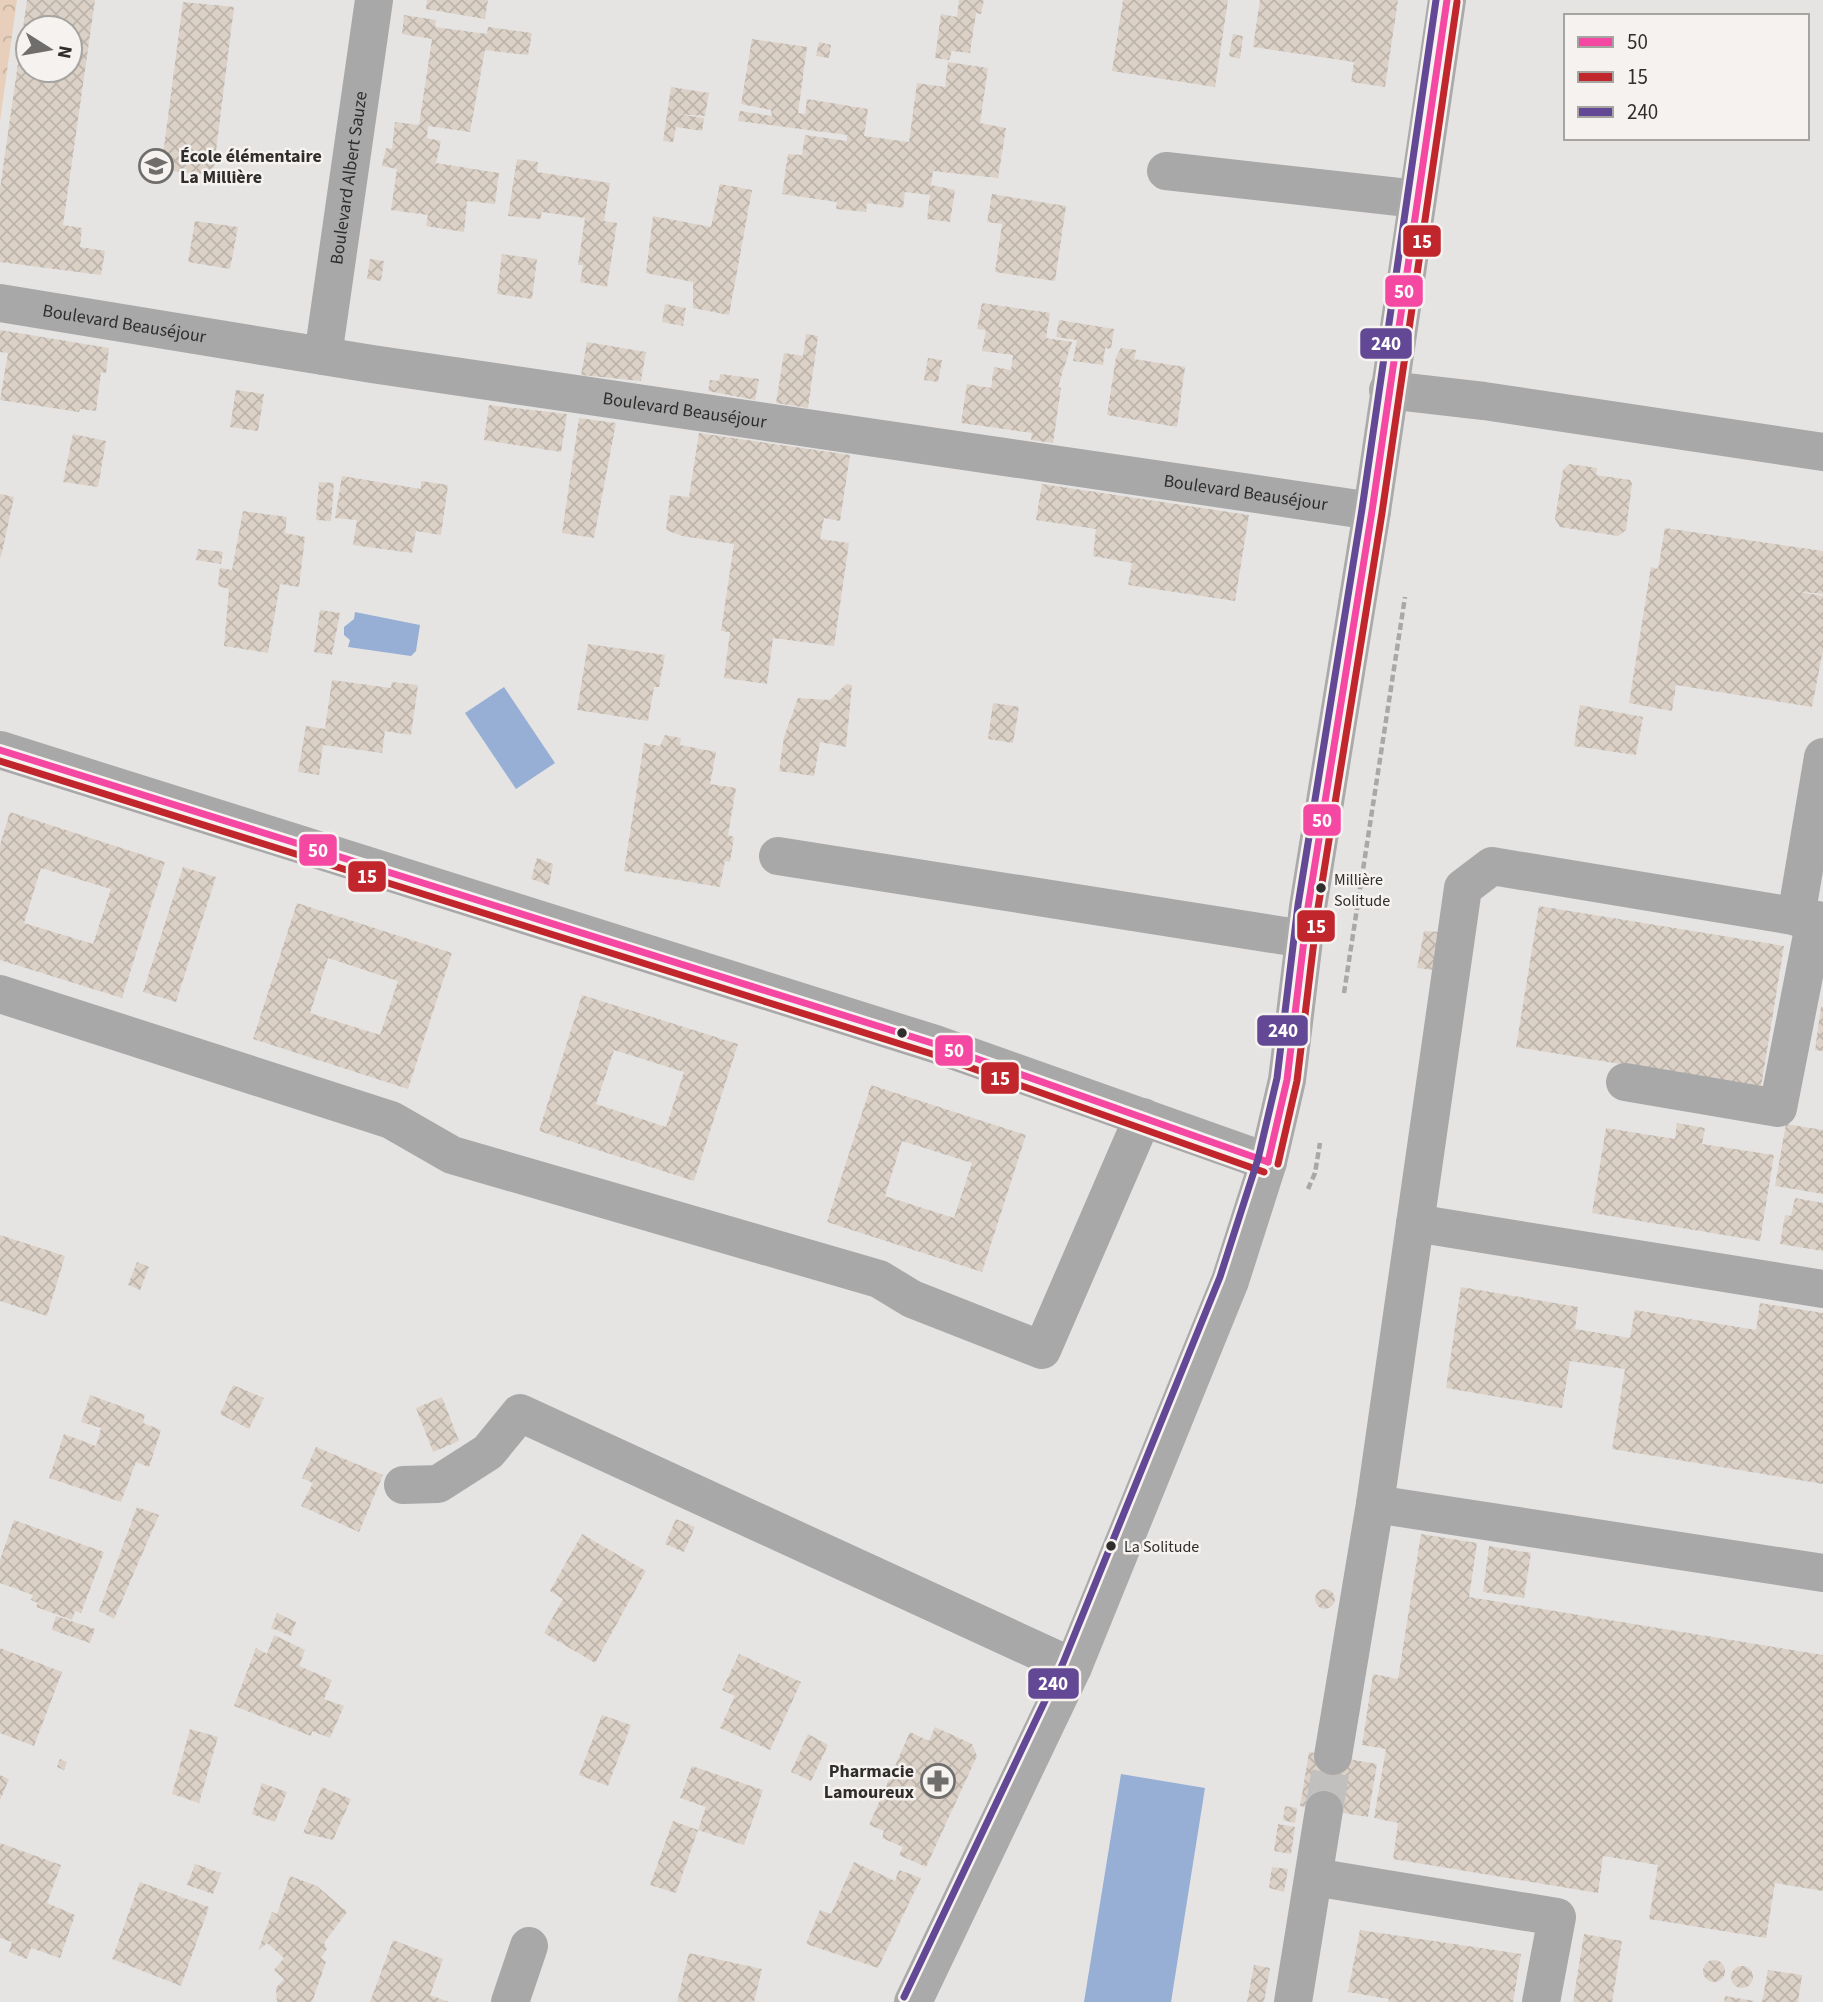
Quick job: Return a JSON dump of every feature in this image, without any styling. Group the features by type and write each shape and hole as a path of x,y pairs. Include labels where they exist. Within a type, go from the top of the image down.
{"main road":[{"path":"913,2002 1073,1667 1230,1281 1268,1162 1287,1080 1304,939 1447,0"}],"street":[{"name":"Boulevard Albert Sauze","path":"323,356 374,0"},
{"path":"1166,171 1417,198"},
{"name":"Boulevard Beauséjour","path":"0,303 323,356 1371,512"},
{"path":"1388,390 1484,401 1823,452"},
{"path":"0,750 935,1044 1268,1162"},
{"path":"1625,1082 1778,1108 1811,919 1823,757"},
{"path":"778,856 1304,939"},
{"path":"1333,1756 1375,1504 1463,888 1492,866 1811,919"},
{"path":"0,994 391,1120 452,1155 879,1279 912,1299 1042,1349 1143,1117"},
{"path":"1415,1223 1823,1289"},
{"path":"403,1485 438,1484 488,1452 520,1413 1073,1667"},
{"path":"1375,1504 1823,1573"},
{"path":"1293,2002 1324,1810"},
{"path":"1314,1877 1557,1917 1541,2002"},
{"path":"510,2002 529,1946"}],"green space":[{"path":"0,0 17,0 14,14 0,121"}],"water":[{"path":"355,612 420,625 416,651 411,656 348,647 350,640 344,635 344,627 354,619"},
{"path":"504,687 555,763 516,789 465,713"},
{"path":"1121,1774 1205,1788 1171,2002 1084,2002"}],"building":[{"path":"27,0 95,0 84,77 84,14 25,14"},
{"path":"427,0 488,0 485,19 426,9"},
{"path":"959,0 984,0 981,14 976,13 970,53 952,51 949,60 935,58 941,14 957,17"},
{"path":"1123,0 1228,0 1215,87 1112,71"},
{"path":"1260,0 1398,0 1385,87 1351,82 1354,62 1253,47"},
{"path":"183,2 234,7 213,175 161,170"},
{"path":"404,15 436,20 435,27 487,34 488,27 532,33 528,55 485,50 470,132 428,126 427,138 441,141 436,163 499,173 495,204 467,201 464,232 426,226 428,215 391,210 397,169 382,166 386,148 392,149 395,122 419,125 432,39 402,34"},
{"path":"1233,34 1243,36 1240,59 1229,56"},
{"path":"752,39 807,47 798,113 805,114 807,99 868,109 864,136 909,142 917,83 945,87 948,62 988,68 980,123 1006,128 998,178 933,171 931,185 955,190 950,222 927,219 930,195 905,192 903,208 867,203 866,212 836,209 837,202 782,194 788,154 802,155 805,135 847,141 847,135 738,121 740,111 772,116 771,110 741,104"},
{"path":"819,42 831,45 829,58 816,56"},
{"path":"15,84 83,84 63,225 82,228 80,247 105,251 101,275 0,262 0,189"},
{"path":"671,87 709,93 705,116 677,114 704,118 702,131 676,127 673,142 663,141"},
{"path":"517,159 538,162 537,172 610,183 604,221 617,223 607,287 580,282 583,265 578,265 585,218 542,212 540,219 508,216"},
{"path":"720,184 752,190 729,315 693,308 693,282 646,273 653,216 711,227"},
{"path":"992,194 1066,206 1055,281 995,272 1002,224 987,222"},
{"path":"195,221 238,227 230,269 188,262"},
{"path":"502,254 537,259 532,299 497,294"},
{"path":"370,259 384,261 381,281 367,279"},
{"path":"982,303 1050,313 1046,338 1072,342 1058,387 1061,388 1053,443 1031,440 1032,433 961,423 967,384 991,388 994,367 1011,370 1013,355 982,351 986,330 977,329"},
{"path":"665,304 686,308 683,326 662,322"},
{"path":"1059,320 1114,329 1111,349 1105,348 1103,365 1073,361 1077,340 1056,337"},
{"path":"0,330 109,348 106,373 101,372 96,411 80,409 79,412 0,400 8,353 0,352"},
{"path":"806,334 818,336 808,408 776,403 784,353 803,356"},
{"path":"587,342 646,352 641,381 581,375"},
{"path":"1121,348 1136,350 1134,359 1185,367 1177,427 1107,415 1116,357"},
{"path":"928,358 942,360 938,382 924,380"},
{"path":"720,374 759,379 755,400 708,391 710,380 719,381"},
{"path":"236,390 264,394 258,431 230,427"},
{"path":"489,405 567,414 561,452 484,440"},
{"path":"579,418 616,423 594,538 562,533"},
{"path":"699,433 850,455 840,521 824,518 820,539 849,543 834,646 773,638 767,684 724,678 730,632 721,631 734,544 682,536 666,530 670,495 689,497"},
{"path":"73,434 106,441 98,487 63,482"},
{"path":"1569,464 1597,468 1596,475 1630,480 1632,484 1626,530 1618,536 1560,527 1555,519 1563,470"},
{"path":"342,476 421,489 421,481 448,485 441,535 416,531 412,553 353,545 357,520 335,518"},
{"path":"319,482 334,483 331,521 316,520"},
{"path":"1042,484 1249,515 1235,601 1128,585 1132,563 1093,556 1096,529 1036,520"},
{"path":"0,494 14,497 1,557 0,557"},
{"path":"243,511 287,517 285,533 305,537 299,587 280,584 268,653 224,646 229,589 218,586 219,575 220,568 232,570"},
{"path":"1665,528 1823,551 1823,594 1794,591 1823,596 1823,650 1812,707 1676,685 1672,711 1629,703 1651,567 1658,569"},
{"path":"198,549 223,552 221,564 196,560"},
{"path":"320,610 340,613 332,655 314,652"},
{"path":"588,644 665,655 659,687 654,687 648,721 577,710"},
{"path":"332,680 391,688 392,682 418,685 411,735 385,731 382,753 323,745 319,775 298,772 306,726 325,729"},
{"path":"846,684 852,685 846,747 820,742 814,776 779,771 784,737 798,698 830,700"},
{"path":"993,703 1019,707 1013,743 988,739"},
{"path":"1580,705 1643,717 1636,755 1574,746"},
{"path":"665,735 681,738 680,745 716,752 710,784 736,788 728,835 734,837 730,862 725,861 720,887 624,871 644,743 660,746"},
{"path":"10,812 165,862 122,998 0,960 0,845","holes":["41,868 111,889 93,944 24,923"]},
{"path":"537,858 553,864 549,885 531,879"},
{"path":"183,867 216,877 176,1002 143,992"},
{"path":"297,903 452,953 408,1089 253,1039","holes":["328,958 398,981 380,1035 310,1013"]},
{"path":"1539,906 1784,946 1761,1087 1516,1047"},
{"path":"1424,931 1441,932 1434,970 1417,968"},
{"path":"582,995 738,1044 694,1181 539,1131","holes":["614,1050 684,1072 666,1127 596,1104"]},
{"path":"1823,1007 1823,1051 1815,1050"},
{"path":"871,1085 1026,1135 982,1272 827,1222","holes":["902,1141 972,1163 954,1218 885,1196"]},
{"path":"1677,1123 1705,1128 1702,1144 1774,1155 1760,1241 1592,1213 1606,1128 1675,1139"},
{"path":"1786,1124 1823,1130 1823,1194 1775,1186"},
{"path":"1795,1198 1823,1203 1823,1251 1780,1244 1785,1215 1791,1216"},
{"path":"0,1235 65,1256 47,1316 0,1301"},
{"path":"137,1262 149,1267 140,1290 128,1285"},
{"path":"1461,1287 1578,1307 1575,1329 1630,1338 1635,1310 1756,1330 1760,1303 1823,1313 1823,1484 1612,1449 1625,1369 1570,1361 1562,1408 1446,1388"},
{"path":"233,1385 264,1398 249,1429 220,1414"},
{"path":"90,1395 145,1415 143,1423 161,1430 149,1467 136,1462 121,1502 49,1478 64,1434 96,1446 101,1428 81,1422"},
{"path":"442,1397 459,1441 433,1452 416,1408"},
{"path":"316,1447 383,1475 359,1532 301,1506 313,1483 302,1478"},
{"path":"137,1507 159,1515 114,1619 99,1611"},
{"path":"676,1519 695,1527 684,1552 665,1544"},
{"path":"14,1520 104,1552 81,1613 75,1611 72,1620 36,1607 38,1603 31,1600 33,1595 0,1583 0,1560"},
{"path":"582,1534 646,1571 595,1663 544,1633 563,1599 550,1591"},
{"path":"1421,1534 1477,1543 1469,1597 1823,1655 1823,1891 1775,1883 1766,1938 1649,1919 1658,1865 1603,1856 1598,1893 1393,1859 1398,1823 1374,1818 1386,1749 1362,1745 1373,1674 1398,1679"},
{"path":"1489,1546 1531,1553 1524,1598 1483,1592"},
{"path":"1325,1589 1332,1592 1335,1599 1332,1606 1325,1609 1318,1606 1315,1599 1318,1592"},
{"path":"277,1613 296,1622 291,1636 271,1628"},
{"path":"56,1616 95,1629 90,1643 52,1630"},
{"path":"274,1635 305,1650 299,1666 332,1680 324,1699 344,1706 330,1738 312,1731 311,1736 234,1706 256,1648 267,1654"},
{"path":"0,1648 62,1672 34,1746 0,1733"},
{"path":"739,1654 801,1682 770,1750 720,1728 735,1696 722,1690"},
{"path":"602,1715 631,1725 608,1786 579,1775"},
{"path":"935,1727 972,1744 977,1756 926,1867 899,1855 903,1847 882,1838 884,1831 869,1825 910,1732 929,1741"},
{"path":"190,1729 218,1737 199,1803 172,1794"},
{"path":"808,1734 828,1745 811,1781 791,1772"},
{"path":"1309,1752 1377,1764 1368,1817 1300,1806"},
{"path":"60,1759 67,1762 64,1770 57,1767"},
{"path":"692,1766 763,1790 744,1845 698,1830 706,1807 680,1798"},
{"path":"0,1775 9,1779 0,1800"},
{"path":"262,1783 287,1792 275,1822 252,1814"},
{"path":"322,1787 351,1799 333,1840 303,1833"},
{"path":"1285,1806 1297,1808 1295,1823 1283,1820"},
{"path":"673,1821 698,1830 676,1893 650,1885"},
{"path":"1278,1824 1295,1827 1291,1854 1274,1851"},
{"path":"0,1843 61,1865 47,1903 75,1915 60,1958 31,1948 27,1959 9,1952 12,1942 0,1938"},
{"path":"854,1862 895,1881 899,1870 921,1878 878,1968 806,1944 820,1910 831,1914"},
{"path":"195,1864 221,1873 213,1894 187,1885"},
{"path":"1272,1867 1288,1869 1284,1892 1269,1888"},
{"path":"290,1876 317,1886 347,1912 324,1943 327,1949 321,1958 326,1962 312,2002 277,2002 276,1988 284,1979 274,1970 284,1958 267,1943 258,1951 272,1912 277,1914"},
{"path":"140,1882 209,1907 181,1986 112,1959"},
{"path":"1360,1930 1521,1954 1513,2002 1388,2002 1389,1999 1348,1992"},
{"path":"1584,1934 1622,1941 1612,2002 1573,2002"},
{"path":"393,1940 443,1959 430,1995 449,2002 370,2002"},
{"path":"689,1953 762,1969 754,2002 677,2002"},
{"path":"1714,1960 1722,1963 1725,1971 1722,1979 1714,1982 1706,1979 1703,1971 1706,1963"},
{"path":"1254,1965 1270,1968 1264,2002 1247,2002"},
{"path":"1742,1966 1750,1969 1753,1977 1750,1985 1742,1988 1734,1985 1731,1977 1734,1969"},
{"path":"1768,1970 1802,1975 1798,2002 1762,2002"},
{"path":"1725,1996 1754,2001 1754,2002 1724,2002"}],"tunnel":[{"path":"1324,1810 1333,1756"}],"transit line":[{"name":"240","path":"904,1997 1063,1663 1220,1277 1258,1159 1277,1078 1298,905 1362,509 1436,0"},
{"name":"50","path":"1268,1162 1287,1080 1308,907 1372,511 1447,0"},
{"name":"15","path":"1278,1164 1297,1081 1318,908 1382,513 1457,2"},
{"name":"50","path":"0,750 935,1044 1268,1162"},
{"name":"15","path":"0,761 932,1054 1264,1172"}],"place":[{"name":"École élémentaire La Millière","path":"156,166"},
{"name":"Millière Solitude","path":"1321,888"},
{"name":"La Solitude","path":"1111,1546"},
{"name":"Pharmacie Lamoureux","path":"938,1781"}]}
